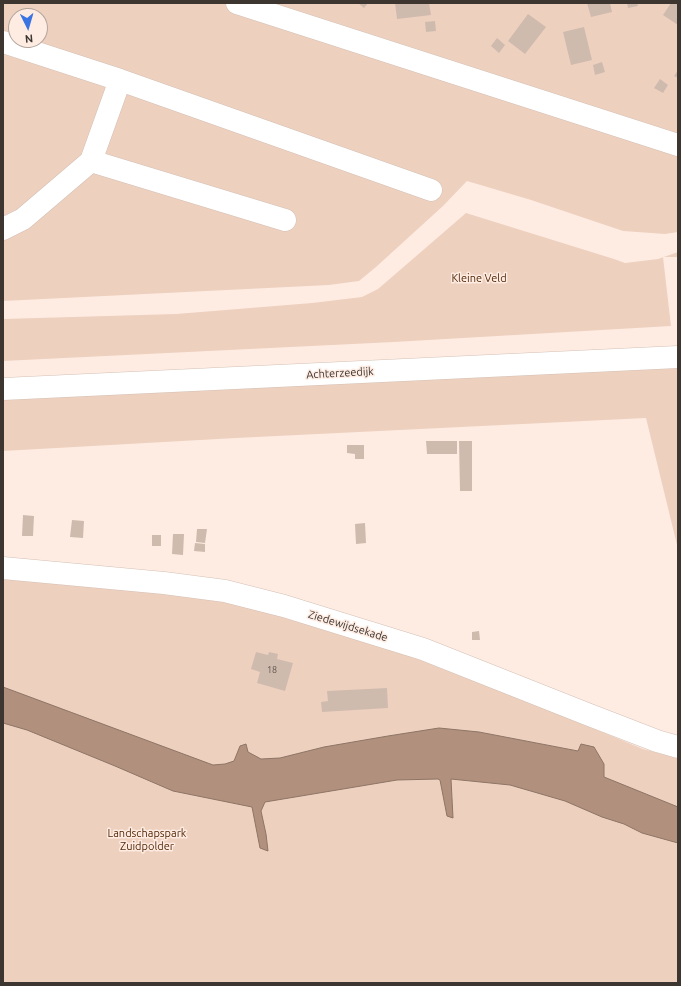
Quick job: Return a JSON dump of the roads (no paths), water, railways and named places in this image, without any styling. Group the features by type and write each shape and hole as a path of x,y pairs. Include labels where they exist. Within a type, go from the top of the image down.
{"street":[{"path":"237,3 678,145"},
{"path":"3,42 120,80 431,190"},
{"path":"3,229 23,219 91,161 120,80"},
{"path":"91,161 285,220"},
{"name":"Achterzeedijk","path":"3,389 678,357"},
{"name":"Ziedewijdsekade","path":"3,568 164,583 225,591 284,606 423,649 601,720 678,748"}],"park label":[{"name":"Kleine Veld","path":"479,278"},
{"name":"Landschapspark Zuidpolder","path":"147,839"}]}
